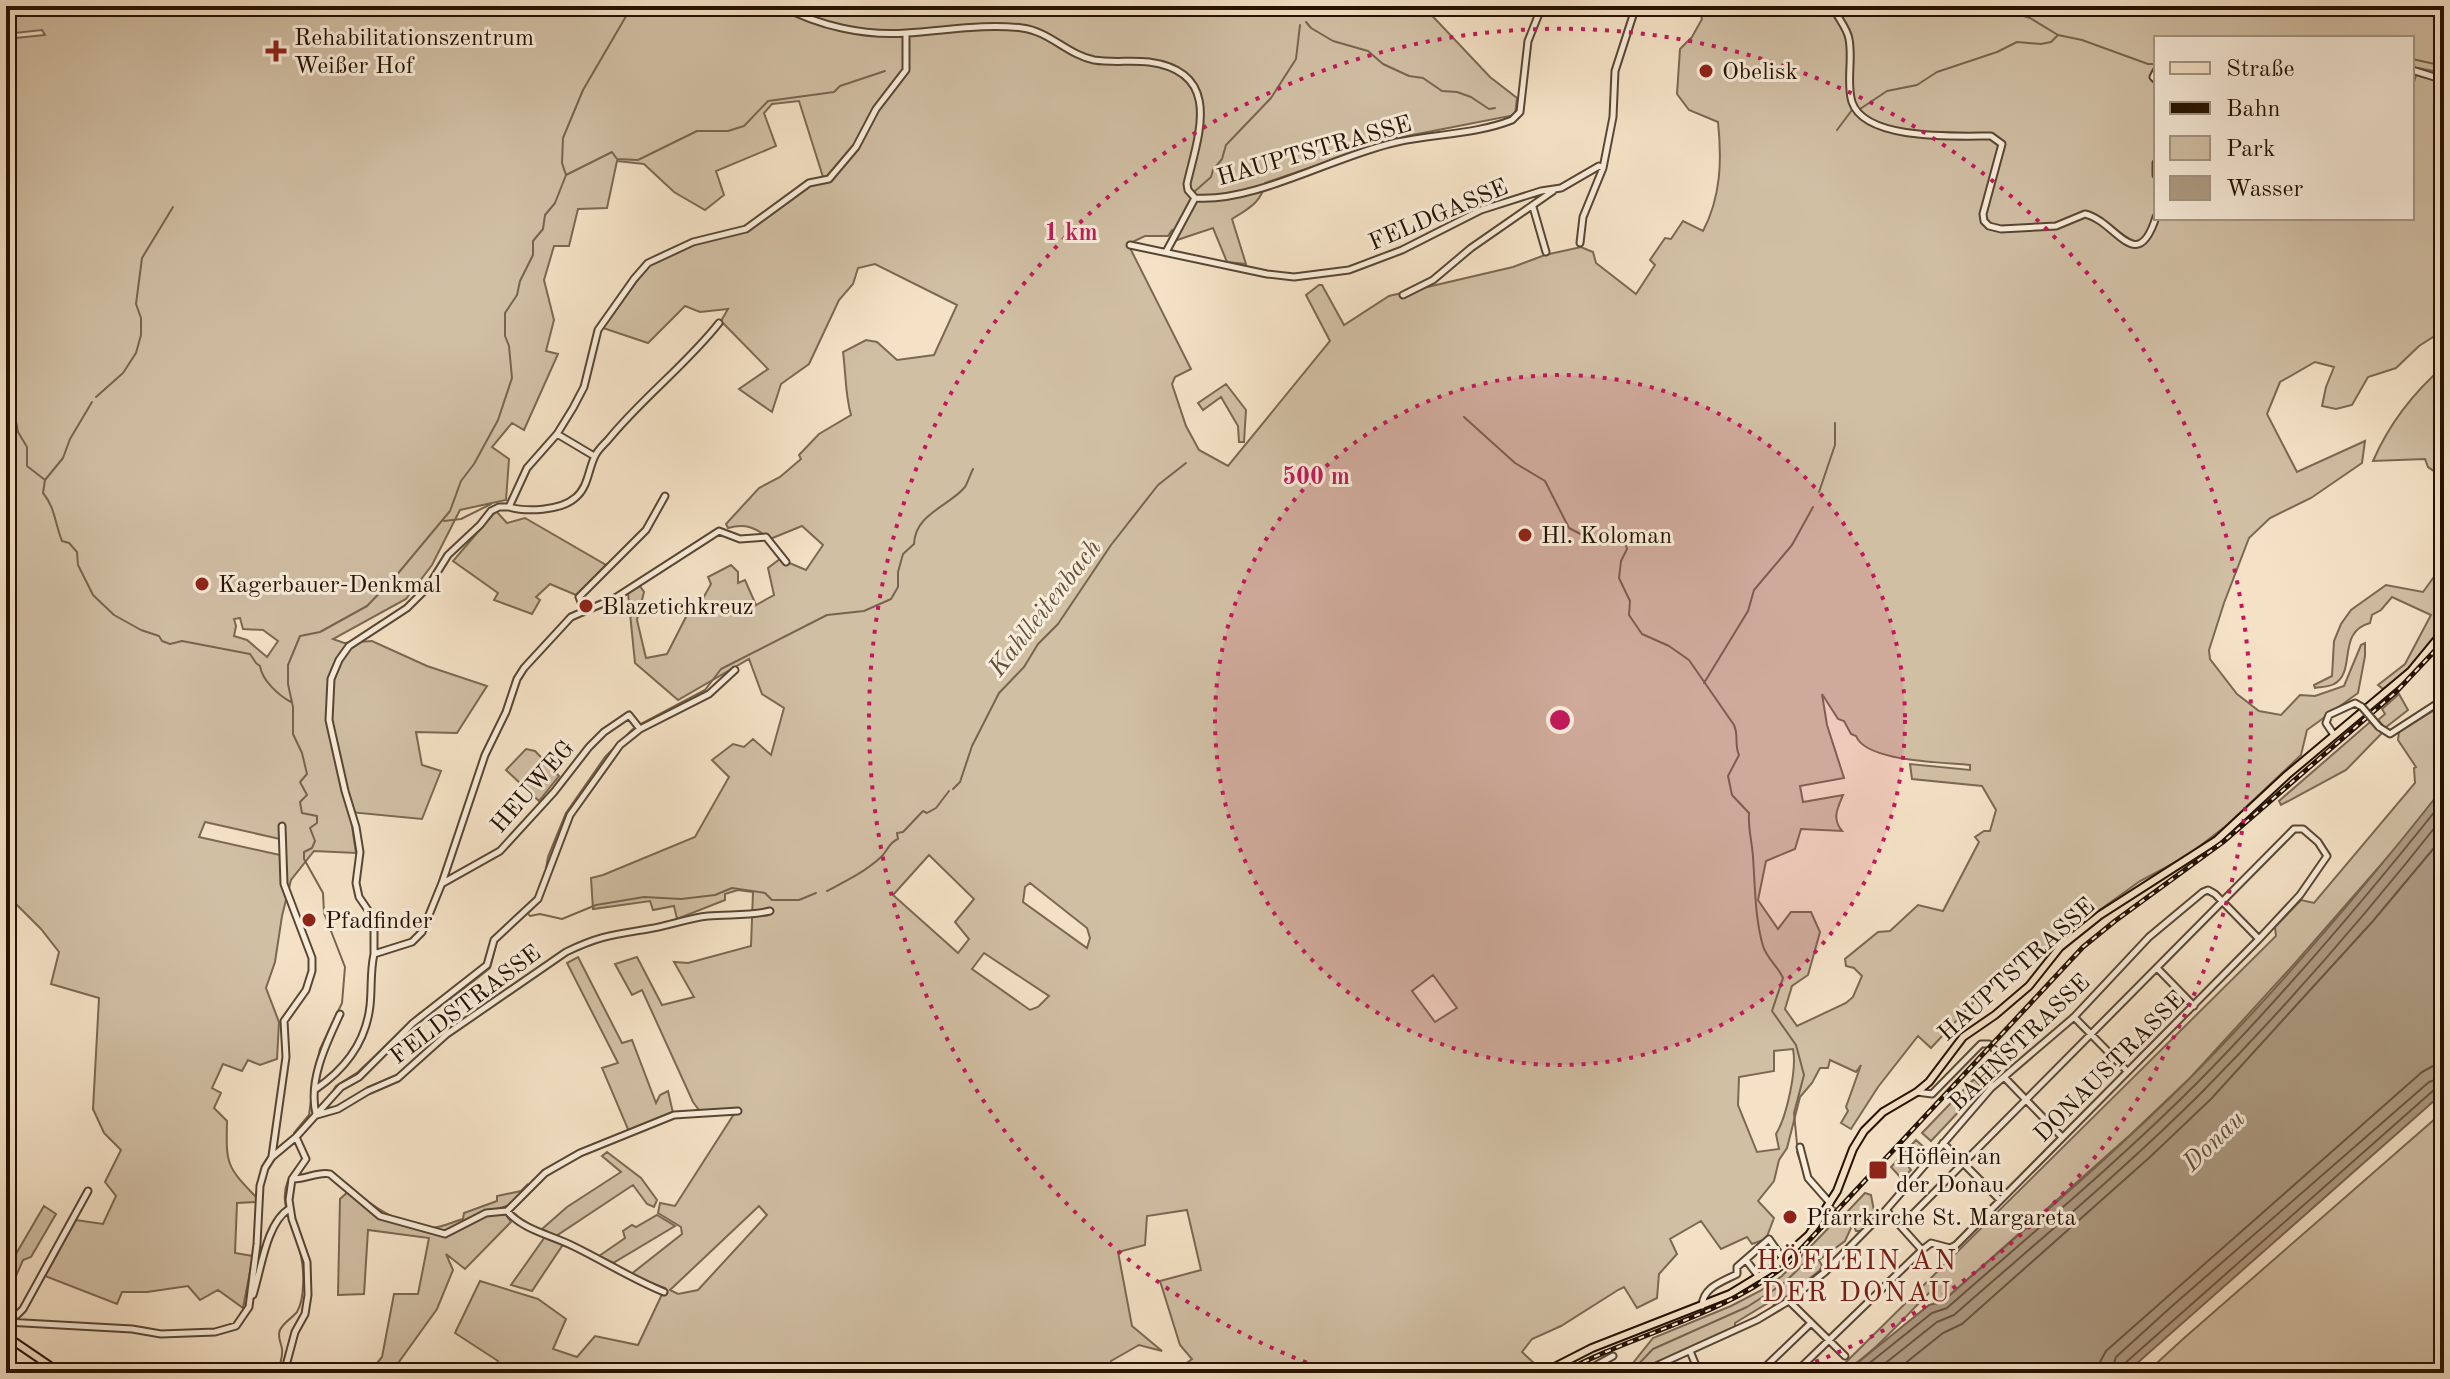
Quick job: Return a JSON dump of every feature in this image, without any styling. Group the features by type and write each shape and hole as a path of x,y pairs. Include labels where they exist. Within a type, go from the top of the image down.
{"main road":[{"name":"HAUPTSTRASSE","path":"1543,1373 1605,1343 1743,1287 1783,1260 1809,1235 1830,1203 1853,1149 1864,1131 1883,1112 1929,1082 1955,1045 2029,986 2070,938 2115,904 2153,883 2217,840 2411,671 2444,631"},
{"path":"6,1336 53,1368 69,1373"}],"street":[{"path":"782,6 801,16 867,32 906,33 1004,26 1027,28 1083,57 1147,62 1179,73 1194,87 1201,103 1202,129 1187,184 1195,198 1166,252"},
{"name":"HAUPTSTRASSE","path":"1195,198 1216,198 1263,187 1397,142 1512,120 1520,112 1528,41 1542,6"},
{"path":"1580,243 1583,217 1603,168 1613,117 1615,71 1636,6"},
{"path":"1833,6 1849,38 1851,99 1863,118 1903,133 1991,136 2002,144 1983,214 1989,226 2001,229 2049,228 2085,214 2099,219 2126,243 2133,245 2145,239 2154,220"},
{"path":"509,507 527,468 557,434 584,387 598,330 634,279 648,263 693,242 746,229 809,183 829,179 856,147 876,109 906,70 906,33"},
{"path":"2414,71 2444,80"},
{"name":"FELDGASSE","path":"1130,245 1267,274 1294,277 1349,270 1402,250 1481,210 1553,190 1599,166 1603,168"},
{"path":"1403,295 1433,280 1471,248 1553,190"},
{"path":"1533,207 1546,252"},
{"path":"316,1089 348,1061 362,1035 370,1003 374,954 372,916 359,897 356,883 360,852 356,827 329,720 331,679 339,660 349,646 407,608 428,587 448,555 491,511 499,507 534,510 575,498 592,470 594,456 621,423 719,323"},
{"path":"557,434 594,456"},
{"path":"584,610 579,597 646,530 665,496"},
{"path":"374,954 412,942 422,932 442,883 485,755 506,712 517,679 560,626 584,610 615,598 719,531 740,539 766,537 786,562"},
{"path":"316,1114 341,1087 359,1077 413,1023 487,965 494,940 538,899 577,803 614,752 640,729 709,694 735,670"},
{"path":"2334,735 2326,723 2329,715 2355,703 2390,734 2444,699"},
{"name":"HEUWEG","path":"442,883 500,851 604,732 629,715 640,729"},
{"path":"272,1157 286,1057 284,1021 306,990 312,958 284,884 282,826"},
{"name":"DONAUSTRASSE","path":"1922,1250 1931,1243 1950,1248 1956,1245 2259,939 2306,887 2327,855 2318,842 2303,829 2296,828 2222,902"},
{"name":"BAHNSTRASSE","path":"1648,1373 1658,1365 1749,1324 1789,1301 1847,1252 1991,1088 2074,1017 2149,937 2203,892 2211,892 2222,902"},
{"path":"1901,1226 2222,902 2259,939"},
{"name":"FELDSTRASSE","path":"250,1301 260,1186 265,1168 272,1157 316,1114 338,1109 398,1078 447,1034 584,943 619,932 707,916 752,915 770,911"},
{"path":"2157,968 2194,1006"},
{"path":"316,1114 320,1059 340,1014"},
{"path":"2074,1017 2127,1071"},
{"path":"1917,1092 1929,1096 1936,1091 1985,1042 1997,1054 1989,1075 1991,1088"},
{"path":"2004,1077 2061,1136"},
{"path":"1929,1082 1935,1084 1936,1091"},
{"path":"292,1179 330,1174 380,1216 442,1235 486,1213 507,1211 545,1173 580,1153 674,1115 738,1111"},
{"path":"6,1322 132,1329 151,1334 215,1332 236,1326 250,1301 266,1247 287,1210 292,1179 306,1159 294,1138"},
{"path":"1943,1143 2000,1200"},
{"path":"1800,1147 1808,1178 1830,1203"},
{"path":"6,1316 17,1315 23,1309 88,1191"},
{"path":"284,1373 292,1341 305,1314 308,1295 307,1262 287,1210"},
{"path":"1795,1373 1922,1250 1886,1210"},
{"path":"507,1211 520,1224 576,1247 664,1292"},
{"path":"1743,1287 1737,1267 1769,1239 1783,1260"},
{"path":"1746,1260 1759,1277"},
{"path":"1702,1306 1707,1290 1737,1274"},
{"path":"1789,1301 1845,1356"},
{"path":"1759,1373 1811,1323"},
{"path":"1690,1351 1699,1373"},
{"path":"1582,1373 1613,1356"}],"green space":[{"path":"30,6 1423,6 1490,77 1517,98 1515,115 1397,138 1265,183 1257,200 1232,219 1246,264 1227,262 1213,228 1177,240 1172,230 1168,236 1145,236 1128,244 1191,369 1175,377 1172,384 1186,426 1199,450 1228,466 1330,341 1306,295 1319,285 1322,285 1344,325 1389,296 1513,267 1545,255 1581,247 1593,252 1596,263 1636,294 1655,265 1650,260 1665,238 1671,239 1683,221 1703,231 1714,205 1719,178 1718,122 1689,110 1677,94 1680,49 1692,37 1702,19 1698,6 2444,6 2444,73 2414,67 2414,36 2154,36 2154,220 2414,220 2414,82 2416,75 2441,82 2444,90 2444,330 2419,346 2396,368 2368,377 2352,405 2336,409 2322,406 2334,367 2315,362 2280,382 2267,414 2297,472 2365,441 2362,463 2311,498 2270,518 2249,538 2209,650 2210,659 2237,694 2259,711 2281,715 2300,695 2315,696 2344,686 2361,645 2365,643 2358,693 2307,730 2301,755 2227,825 2187,856 2140,881 2055,942 2012,961 1931,1048 1918,1036 1878,1087 1851,1129 1841,1123 1848,1111 1846,1107 1861,1065 1856,1072 1830,1060 1828,1068 1820,1068 1800,1097 1787,1148 1779,1160 1774,1181 1758,1201 1774,1218 1766,1239 1752,1244 1747,1237 1721,1249 1701,1221 1670,1239 1677,1254 1659,1274 1657,1298 1637,1308 1624,1287 1618,1290 1561,1326 1532,1339 1522,1352 1537,1366 1501,1373 1476,1373 1471,1368 1463,1373 1244,1373 1243,1369 1234,1373 1185,1373 1184,1365 1192,1359 1180,1345 1160,1281 1201,1270 1187,1210 1147,1216 1145,1245 1118,1252 1132,1326 1162,1351 1139,1345 1111,1361 1110,1373 492,1373 498,1361 455,1333 480,1281 538,1299 566,1319 553,1349 577,1357 595,1336 638,1345 665,1288 630,1275 682,1234 681,1227 658,1213 660,1203 675,1206 734,1114 702,1114 693,1102 642,990 632,995 615,964 637,957 662,1005 694,997 674,962 688,963 751,946 753,892 738,890 725,894 725,900 677,919 674,906 653,910 650,901 593,909 591,878 695,837 729,777 712,760 733,744 744,747 753,739 771,755 784,708 762,694 749,659 678,700 635,663 628,593 640,586 644,592 637,620 646,658 667,654 688,613 701,602 711,584 708,577 731,565 738,572 738,583 745,580 756,605 774,595 768,568 780,559 806,570 823,545 802,526 770,539 750,528 728,528 726,524 759,488 780,477 801,459 799,455 819,434 851,415 843,352 866,340 877,342 897,360 934,355 957,305 875,264 858,268 853,284 839,300 809,364 781,384 772,412 739,389 768,369 721,321 728,309 700,312 685,306 648,343 603,328 648,266 700,242 747,230 823,177 799,101 772,104 764,113 776,146 716,171 724,195 705,210 674,192 644,164 617,161 607,208 578,209 569,246 554,246 544,280 554,320 546,351 558,354 524,430 512,423 492,447 509,459 506,500 460,510 432,565 406,599 333,639 344,643 372,641 427,666 487,686 457,733 416,732 422,765 441,771 422,819 350,812 356,853 314,851 291,880 275,962 266,988 279,1022 277,1059 260,1065 248,1060 242,1071 223,1064 212,1088 221,1093 214,1108 227,1121 230,1164 256,1197 256,1202 237,1203 235,1253 253,1256 243,1308 218,1290 200,1300 188,1286 122,1292 117,1304 45,1276 76,1220 103,1224 116,1196 105,1182 121,1150 104,1133 93,1109 99,998 51,984 59,952 6,894 6,39 45,35 42,30 6,34 6,8","holes":["240,618 243,629 263,630 278,641 267,657 247,640 234,636 234,619","1822,694 1851,734 1874,751 1907,759 1970,765 1970,770 1910,764 1912,779 1982,786 1996,810 1990,831 1975,837 1979,842 1943,911 1918,905 1890,931 1878,932 1845,959 1846,966 1854,968 1862,976 1853,997 1797,1026 1785,1009 1792,986 1808,975 1820,932 1811,912 1791,912 1778,929 1758,900 1766,861 1795,849 1801,829 1842,831 1836,818 1843,795 1803,802 1800,786 1844,778 1827,725","205,822 280,839 280,855 199,837","929,855 974,899 955,922 969,939 958,953 893,895","1030,883 1087,928 1090,938 1087,948 1023,902 1025,887","984,953 1049,996 1030,1010 972,969","1433,975 1457,1008 1435,1022 1412,991","1793,1049 1790,1092 1776,1134 1779,1149 1757,1152 1738,1105 1739,1077 1774,1071 1774,1051","759,1206 767,1215 698,1290 678,1294 670,1290"]},
{"path":"2444,366 2444,478 2428,467 2425,459 2373,461 2403,409"},
{"path":"1226,384 1246,410 1244,442 1239,442 1238,426 1221,397 1203,410 1198,403"},
{"path":"496,511 507,523 525,518 606,565 576,595 550,584 536,597 540,600 532,614 494,600 498,593 453,561"},
{"path":"2444,563 2444,627 2415,664 2383,689 2378,685 2405,664 2431,615 2392,597 2372,615 2370,623 2353,635 2341,678 2332,685 2315,688 2314,685 2332,676 2334,641 2351,610 2386,585 2423,592"},
{"path":"2399,694 2408,710 2385,728 2378,720 2385,714 2382,709"},
{"path":"2444,704 2444,787 2399,844 2296,962 2190,1078 2130,1135 1942,1302 1929,1293 1869,1352 1845,1370 1835,1373 2276,936 2275,927 2301,900 2314,903 2415,783 2416,767 2398,740 2399,732"},
{"path":"2370,722 2382,733 2346,770 2281,805 2279,801"},
{"path":"526,749 535,751 559,776 539,801 506,770"},
{"path":"578,957 622,1043 632,1040 656,1103 660,1095 668,1091 673,1113 630,1134 602,1068 618,1063 567,963"},
{"path":"1974,1079 1982,1087 1931,1141 1922,1133"},
{"path":"2444,1111 2444,1373 2146,1373 2183,1339"},
{"path":"1916,1140 1925,1148 1908,1166 1911,1170 1902,1179 1891,1167"},
{"path":"607,1152 641,1178 657,1200 654,1207 647,1204 633,1185 556,1236 542,1229 567,1207 621,1172 602,1156"},
{"path":"528,1184 516,1201 467,1222 489,1214 505,1213 511,1222 465,1269 446,1254 453,1270 437,1309 391,1373 374,1373 373,1368 382,1357 394,1294 418,1294 429,1238 368,1230 364,1294 338,1295 340,1199 351,1189 396,1218 430,1228 463,1219 464,1213 497,1201 497,1196 521,1191"},
{"path":"1865,1193 1871,1195 1875,1216 1861,1231 1856,1231 1848,1211"},
{"path":"44,1206 56,1214 31,1257 23,1260 6,1299 6,1271"},
{"path":"1843,1213 1851,1228 1845,1241 1819,1260 1822,1266 1819,1271 1772,1308 1778,1297 1735,1323 1735,1328 1658,1362 1644,1373 1625,1373 1653,1338 1731,1306 1782,1276"},
{"path":"657,1215 675,1226 613,1263 599,1256 625,1238 623,1231"},
{"path":"547,1234 564,1243 532,1291 511,1285"}],"water":[{"name":"Donau","path":"2444,787 2444,1092 2126,1373 1845,1373 1929,1305 1942,1302 2159,1108 2289,973"}],"waterway":[{"path":"566,175 562,163 563,138 583,90 632,6"},
{"path":"1287,6 1299,15"},
{"path":"1991,6 2030,18 2058,35 2154,64"},
{"path":"1306,22 1333,41 1368,51 1383,64 1409,76 1423,78 1442,91 1471,97 1489,109 1495,108"},
{"path":"1194,192 1211,177 1226,145 1271,98 1296,59 1300,25"},
{"path":"1860,109 1887,91 1917,85 1937,72 2017,42 2041,44 2051,42 2058,35"},
{"path":"2414,59 2444,66"},
{"path":"316,1067 320,1049 342,1003 345,967 324,913 323,893 304,859 304,852 312,848 315,841 310,828 317,823 317,816 302,813 300,802 307,795 300,782 307,774 293,734 293,707 288,684 288,665 300,636 320,632 367,606 450,511 461,481 498,420 512,378 505,336 505,313 517,295 520,281 533,255 533,241 543,229 545,215 555,203 566,175 612,152 617,159 638,160 697,131 728,131 744,126 768,101 834,92 840,86 885,71"},
{"path":"1837,130 1852,110"},
{"path":"96,397 123,373 136,353 141,335 141,318 136,304 142,258 173,207"},
{"path":"6,349 18,432 27,447 27,466 45,480"},
{"path":"92,402 70,439 63,458 45,480 43,493 62,541 69,543 77,552 78,565 93,595 114,615 159,636 162,641 170,644 182,641 250,654 271,687 291,702"},
{"path":"1464,417 1515,463 1545,481 1569,528 1594,541 1609,544 1625,542 1627,549 1621,561 1619,578 1630,601 1629,615 1642,634 1669,646 1689,660 1734,725 1739,755 1728,776 1732,795 1749,813 1760,936 1767,955 1783,978 1772,1011 1796,1045 1804,1075 1794,1113 1797,1144"},
{"path":"1819,492 1835,445 1835,423"},
{"name":"Kahlleitenbach","path":"953,789 960,782 972,746 999,693 1058,624 1111,545 1158,485 1186,463"},
{"path":"641,724 705,690 721,669 827,615 864,611 891,599 898,587 903,554 914,544 920,525 965,487 973,469"},
{"path":"444,521 461,519 491,504"},
{"path":"1704,683 1748,611 1754,590 1792,545 1813,507"},
{"path":"546,869 566,813 605,757 633,729"},
{"name":"Kahlleitenbach","path":"827,891 875,862 898,839 897,833 903,832 923,811 927,813 936,808 949,791"},
{"name":"Kahlleitenbach","path":"451,999 490,968 497,941 527,912 530,916 540,914 562,919 596,905 644,897 681,899 715,895 732,888 765,893 772,900 799,900 816,893"},
{"path":"330,1096 336,1086 358,1072 420,1013"},
{"name":"Kahlleitenbach","path":"296,1144 294,1133 309,1115 312,1093"},
{"path":"1797,1152 1812,1187"},
{"name":"Kahlleitenbach","path":"277,1373 282,1355 279,1333 297,1312 303,1292 301,1256 285,1200 289,1178 297,1168"},
{"path":"1630,1373 1653,1349 1747,1307 1783,1284 1819,1249"}],"railway":[{"path":"1562,1373 1707,1311 1762,1282 1788,1263 2083,947 2223,842 2396,692 2444,641"}],"place":[{"name":"Rehabilitationszentrum Weißer Hof","path":"276,51"},
{"name":"Obelisk","path":"1706,71"},
{"name":"Hl. Koloman","path":"1525,535"},
{"name":"Kagerbauer-Denkmal","path":"202,584"},
{"name":"Blazetichkreuz","path":"586,606"},
{"name":"Pfadfinder","path":"309,920"},
{"name":"Höflein an der Donau","path":"1878,1170"},
{"name":"Pfarrkirche St. Margareta","path":"1790,1217"}],"district":[{"name":"HÖFLEIN AN DER DONAU","path":"1857,1275"}]}
